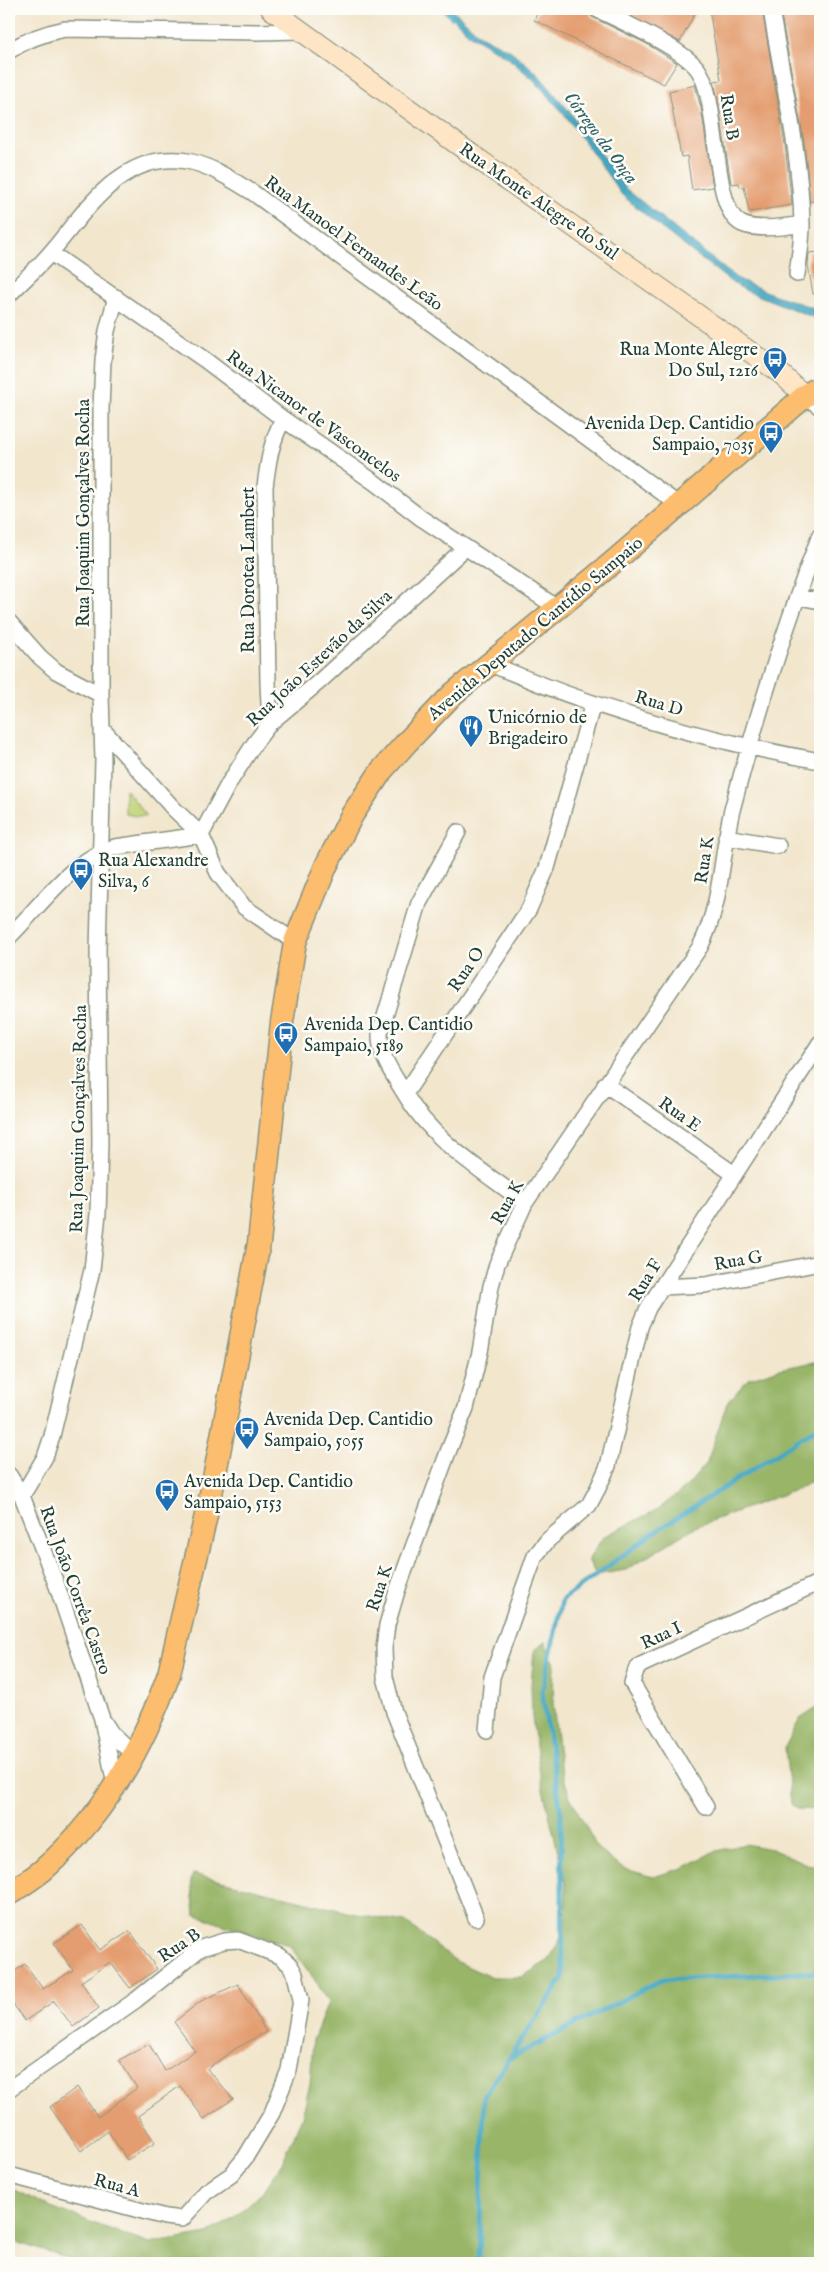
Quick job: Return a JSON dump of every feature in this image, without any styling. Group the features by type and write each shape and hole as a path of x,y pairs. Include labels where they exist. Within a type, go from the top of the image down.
{"main road":[{"name":"Avenida Deputado Cantídio Sampaio","path":"9,1894 42,1870 70,1843 115,1785 134,1755 160,1700 169,1674 211,1494 259,1243 282,1022 295,942 326,866 352,815 382,770 453,694 679,505 815,397"}],"street":[{"name":"Rua Monte Alegre do Sul","path":"271,9 815,397"},
{"name":"Rua B","path":"599,9 683,54 699,71 705,84 710,104 724,201 733,217 740,223 750,226 802,224"},
{"path":"771,9 795,148 802,224 797,274"},
{"path":"9,51 50,32 65,29 300,31"},
{"name":"Rua Manoel Fernandes Leão","path":"9,295 51,252 94,201 115,182 151,162 169,159 188,161 212,169 252,192 679,505"},
{"name":"Rua Nicanor de Vasconcelos","path":"51,252 205,360 283,419 366,476 421,518 556,607"},
{"name":"Rua Joaquim Gonçalves Rocha","path":"22,1496 45,1457 52,1436 92,1270 96,1236 100,1144 98,950 102,851 103,730 101,695 101,409 107,331 116,297"},
{"name":"Rua Dorotea Lambert","path":"270,723 265,487 268,456 272,442 283,419"},
{"name":"Rua K","path":"476,1918 394,1712 385,1677 384,1648 387,1624 397,1591 466,1408 478,1361 491,1286 497,1264 525,1203 709,930 716,908 726,837 749,748 820,535"},
{"name":"Rua João Estevão da Silva","path":"201,835 228,783 270,723 320,681 465,548"},
{"path":"799,597 820,601"},
{"path":"9,622 40,657 56,671 101,695"},
{"name":"Rua D","path":"491,664 593,703 717,740 820,761"},
{"name":"Rua O","path":"405,1094 529,909 547,868 593,703"},
{"path":"103,730 173,808 201,835 218,873 244,907 295,942"},
{"path":"458,832 418,903 380,1033 379,1045 384,1059 414,1109 439,1138 525,1203"},
{"path":"9,937 85,860 115,847 201,835"},
{"path":"726,837 778,846"},
{"name":"Rua F","path":"487,1730 492,1677 530,1567 540,1548 589,1505 608,1466 640,1327 648,1308 820,1043"},
{"name":"Rua E","path":"605,1084 734,1174"},
{"name":"Rua G","path":"661,1287 706,1285 820,1263"},
{"name":"Rua João Corrêa Castro","path":"9,1475 22,1496 45,1551 102,1719 115,1785"},
{"name":"Rua I","path":"706,1807 632,1683 636,1670 650,1661 820,1582"},
{"name":"Rua João Corrêa Castro","path":"102,1719 111,1733 134,1755"},
{"name":"Rua B","path":"9,2089 128,2005 202,1948 224,1941 238,1940 280,1956 290,1965 295,1974 301,2000 288,2070 272,2114 245,2158 231,2175 206,2192"},
{"name":"Rua A","path":"9,2175 165,2217 182,2219 206,2192"}],"green space":[{"path":"125,789 147,816 125,814"},
{"path":"820,1361 820,1478 795,1490 695,1527 626,1570 596,1575 588,1560 603,1537 660,1508 685,1488 707,1463 727,1403 748,1379 779,1369"},
{"path":"545,1642 554,1663 553,1703 560,1765 570,1797 598,1849 622,1868 653,1877 683,1868 713,1852 745,1844 776,1850 806,1864 820,1866 820,2263 82,2263 9,2240 9,2187 46,2205 149,2244 208,2234 234,2218 265,2189 282,2163 302,2117 310,2084 313,2040 328,2003 317,1983 289,1945 231,1928 195,1914 191,1880 193,1874 351,1913 405,1922 456,1961 490,1977 522,1977 549,1960 565,1930 566,1885 541,1781 532,1717 531,1685 534,1651"},
{"path":"820,1706 820,1810 797,1809 791,1804 785,1747 800,1719"}],"water":[{"path":"444,9 452,9 480,35 511,51 537,73 569,111 626,189 736,278 772,294 820,310 820,320 747,291 731,282 660,227 622,195 565,115 533,79 507,57 470,35"}],"building":[{"path":"539,9 587,9 592,17 647,44 677,63 664,84 534,20"},
{"path":"617,9 697,9 680,42"},
{"path":"709,9 762,9 785,145 792,205 749,212 744,186 740,187 739,183 731,184 714,81 721,80"},
{"path":"780,9 817,9 820,27 820,200 810,202 804,142"},
{"path":"695,85 701,108 713,187 692,190 687,156 681,157 669,91"},
{"path":"820,252 820,294 813,294 808,265 809,253"},
{"path":"82,1925 100,1950 130,1931 157,1969 130,1988 110,1962 81,1982 99,2008 73,2027 54,2001 25,2021 9,1998 9,1975 25,1964 43,1989 73,1970 54,1943"},
{"path":"238,1984 266,2032 235,2049 207,2069 233,2099 204,2119 180,2086 138,2116 155,2143 127,2160 108,2131 81,2151 50,2107 77,2087 98,2117 137,2088 119,2060 149,2044 165,2071 195,2051 174,2022 201,2001"}],"waterway":[{"name":"Córrego da Onça","path":"444,9 452,17"},
{"path":"479,2263 484,2096 563,1978 561,1813 542,1692 562,1600 653,1533 820,1426"},
{"path":"512,2057 661,1980 820,1972"}],"place":[{"name":"Rua Monte Alegre Do Sul, 1216","path":"775,380"},
{"name":"Avenida Dep. Cantidio Sampaio, 7035","path":"771,454"},
{"name":"Unicórnio de Brigadeiro","path":"471,748"},
{"name":"Rua Alexandre Silva, 6","path":"81,891"},
{"name":"Avenida Dep. Cantidio Sampaio, 5189","path":"286,1055"},
{"name":"Avenida Dep. Cantidio Sampaio, 5055","path":"247,1450"},
{"name":"Avenida Dep. Cantidio Sampaio, 5153","path":"167,1512"}]}
